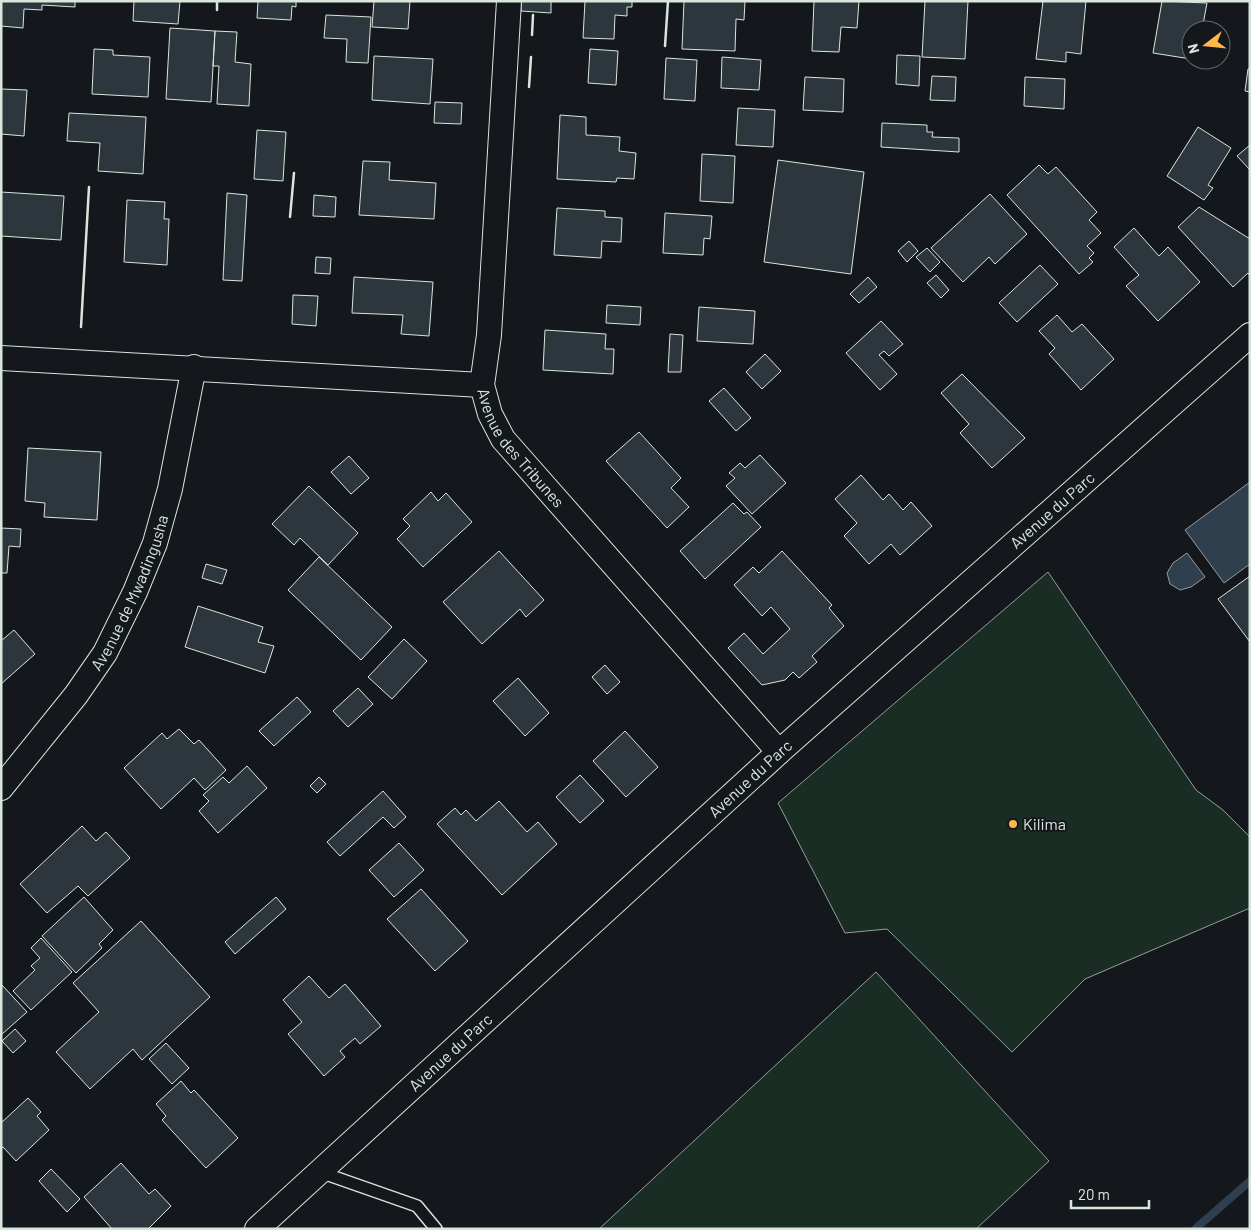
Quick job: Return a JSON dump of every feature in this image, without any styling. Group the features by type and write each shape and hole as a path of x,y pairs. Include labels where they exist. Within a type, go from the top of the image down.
{"street":[{"name":"Avenue des Tribunes","path":"509,1 489,335 482,385 490,414 503,439 779,752"},
{"name":"Avenue du Parc","path":"257,1229 779,752 1250,335"},
{"path":"1,358 194,367 482,385"},
{"name":"Avenue de Mwadingusha","path":"1,787 76,695 106,653 135,592 155,543 167,498 194,367"}],"lane":[{"path":"320,1172 417,1206 436,1229"}],"green space":[{"name":"Kilima","path":"1048,572 1196,790 1223,810 1250,837 1250,908 1085,979 1012,1052 887,929 845,933 778,803"},
{"path":"876,972 1049,1161 976,1229 599,1229"}],"water":[{"path":"1250,482 1250,564 1224,583 1185,530"},
{"path":"1187,553 1205,577 1191,587 1180,590 1170,584 1167,573 1173,563"}],"building":[{"path":"1,1 75,1 75,7 42,5 42,10 24,9 23,28 1,26"},
{"path":"134,1 180,1 178,24 133,21"},
{"path":"258,1 296,1 296,7 292,6 291,20 257,18"},
{"path":"374,1 410,1 408,29 372,27"},
{"path":"521,1 551,1 551,13 521,11"},
{"path":"585,1 632,1 632,7 627,7 627,16 615,15 614,39 583,38"},
{"path":"684,1 745,1 744,20 736,19 735,51 682,49"},
{"path":"814,1 859,1 857,28 841,27 839,52 812,51"},
{"path":"925,1 968,1 965,59 922,57"},
{"path":"1043,1 1086,1 1081,54 1066,52 1066,62 1036,59"},
{"path":"1162,1 1207,3 1204,20 1181,20 1181,57 1153,53"},
{"path":"326,15 371,17 368,63 346,62 347,39 324,38"},
{"path":"170,28 215,31 211,102 166,99"},
{"path":"215,31 237,32 235,62 251,64 249,106 217,104 219,66 213,66"},
{"path":"94,49 113,50 113,55 150,57 148,97 92,94"},
{"path":"590,49 618,51 616,85 588,83"},
{"path":"897,55 920,56 919,86 896,84"},
{"path":"374,56 433,59 430,104 372,100"},
{"path":"722,57 761,60 759,90 721,88"},
{"path":"666,58 697,60 695,101 664,99"},
{"path":"1248,69 1250,69 1250,92 1245,91"},
{"path":"932,76 956,77 955,101 930,100"},
{"path":"805,77 844,79 843,112 803,110"},
{"path":"1025,77 1065,79 1064,109 1024,106"},
{"path":"1,89 27,90 24,136 1,134"},
{"path":"435,102 462,103 461,124 434,123"},
{"path":"738,108 775,110 773,147 736,145"},
{"path":"69,113 146,117 143,174 98,171 100,143 67,141"},
{"path":"560,115 586,117 586,135 620,137 619,151 636,153 634,179 617,178 616,182 557,179"},
{"path":"882,123 927,125 927,132 933,132 932,137 959,138 959,152 881,147"},
{"path":"1198,127 1231,148 1208,185 1213,188 1204,200 1167,176"},
{"path":"257,130 286,132 283,181 254,179"},
{"path":"1250,145 1250,170 1237,156"},
{"path":"702,154 735,156 733,203 700,201"},
{"path":"778,160 864,172 851,274 764,262"},
{"path":"363,161 390,162 389,180 436,183 434,219 359,215"},
{"path":"1039,165 1048,174 1056,167 1097,212 1089,220 1101,233 1087,246 1094,253 1089,258 1093,262 1079,274 1007,195"},
{"path":"1,192 64,196 61,240 1,236"},
{"path":"227,193 247,195 242,281 223,280"},
{"path":"990,194 1027,234 995,264 989,257 963,282 931,248"},
{"path":"314,195 336,197 335,217 313,216"},
{"path":"127,200 165,202 164,219 169,219 167,265 124,262"},
{"path":"1199,207 1250,239 1250,276 1248,273 1233,287 1178,227"},
{"path":"557,208 605,211 605,217 622,218 621,242 602,241 601,258 554,255"},
{"path":"665,213 712,216 710,239 704,238 703,255 663,253"},
{"path":"1134,228 1159,256 1168,247 1200,282 1158,321 1126,286 1139,275 1114,247"},
{"path":"909,241 918,251 907,262 898,251"},
{"path":"927,248 940,262 930,272 916,257"},
{"path":"316,257 331,258 330,274 315,273"},
{"path":"1040,265 1058,284 1017,322 999,303"},
{"path":"936,275 949,290 941,298 927,283"},
{"path":"354,277 433,282 429,336 401,334 403,315 352,313"},
{"path":"868,277 877,287 859,303 850,294"},
{"path":"293,295 318,296 316,326 292,324"},
{"path":"607,305 641,307 640,325 606,323"},
{"path":"699,307 755,311 753,344 697,341"},
{"path":"1057,315 1072,332 1082,324 1114,359 1081,390 1049,354 1055,348 1039,331"},
{"path":"881,321 903,344 889,356 884,351 879,355 897,374 880,390 846,353"},
{"path":"545,330 606,334 605,349 614,349 613,374 543,370"},
{"path":"670,334 683,335 681,372 668,372"},
{"path":"765,354 781,371 762,389 746,372"},
{"path":"962,374 1025,438 992,468 960,433 969,424 941,393"},
{"path":"724,388 751,418 736,431 709,401"},
{"path":"639,432 681,478 671,488 689,507 667,528 606,461"},
{"path":"28,448 101,452 97,520 44,517 45,503 25,501"},
{"path":"760,455 786,483 752,514 726,486 735,478 729,473 740,463 745,468"},
{"path":"349,456 369,478 351,494 331,472"},
{"path":"861,475 883,500 889,494 903,510 911,502 932,526 900,555 891,544 869,564 844,536 857,523 835,499"},
{"path":"309,486 358,533 328,565 300,538 294,545 272,524"},
{"path":"431,492 438,501 446,493 472,522 423,567 397,539 410,526 403,519"},
{"path":"733,503 744,514 747,512 761,527 705,579 680,551"},
{"path":"1,528 21,529 20,547 9,546 7,573 1,573"},
{"path":"499,551 544,600 526,617 520,609 482,644 443,602"},
{"path":"782,551 832,605 829,608 844,626 812,656 817,662 799,678 793,672 785,680 762,685 728,648 744,633 763,654 790,629 771,607 762,616 734,585 753,567 759,573"},
{"path":"319,557 392,627 361,660 288,590"},
{"path":"206,564 227,570 222,584 202,578"},
{"path":"1250,576 1250,642 1218,599"},
{"path":"198,606 263,627 258,642 274,646 265,673 185,647"},
{"path":"14,630 35,654 1,684 1,641"},
{"path":"404,639 427,661 392,699 368,677"},
{"path":"605,665 620,682 607,694 592,677"},
{"path":"518,678 549,713 525,736 493,701"},
{"path":"358,688 373,704 348,727 333,711"},
{"path":"297,697 311,712 274,746 259,731"},
{"path":"179,729 194,744 199,740 226,770 205,790 194,778 161,809 124,768 162,733 167,739"},
{"path":"625,731 658,767 626,797 593,761"},
{"path":"247,766 267,788 218,833 199,811 209,801 203,795 223,777 229,783"},
{"path":"580,775 604,801 580,823 556,797"},
{"path":"319,777 326,784 317,793 310,786"},
{"path":"383,791 406,817 394,828 383,817 340,856 327,842"},
{"path":"499,801 527,832 538,822 557,844 502,895 437,824 455,808 461,815 466,810 476,821"},
{"path":"82,826 96,841 106,832 130,858 88,896 78,886 47,913 20,884"},
{"path":"399,843 424,870 394,897 369,870"},
{"path":"421,889 468,941 435,971 387,919"},
{"path":"84,897 113,930 99,944 102,948 76,973 42,936"},
{"path":"276,897 286,909 235,954 225,942"},
{"path":"141,921 210,997 142,1060 133,1049 90,1089 56,1052 99,1012 73,983"},
{"path":"41,938 72,972 31,1010 13,991 35,970 31,966 40,958 31,948"},
{"path":"309,976 329,998 345,984 381,1026 360,1044 355,1038 340,1051 345,1057 324,1076 288,1034 302,1022 283,1000"},
{"path":"1,984 27,1012 1,1035"},
{"path":"15,1029 26,1041 13,1053 2,1041"},
{"path":"166,1043 189,1068 172,1084 149,1059"},
{"path":"181,1081 191,1093 194,1090 238,1138 206,1168 162,1120 166,1116 156,1104"},
{"path":"28,1098 41,1112 37,1116 49,1130 16,1161 3,1147 1,1149 1,1123"},
{"path":"121,1163 149,1194 155,1189 171,1206 148,1229 112,1229 84,1197"},
{"path":"51,1169 80,1199 67,1212 39,1181"}],"waterway":[{"path":"1195,1229 1250,1181"}],"wall":[{"path":"217,1 217,10"},
{"path":"665,46 668,1"},
{"path":"532,35 533,15"},
{"path":"529,87 531,57"},
{"path":"290,217 294,173"},
{"path":"81,327 89,187"}],"place":[{"name":"Kilima","path":"1013,824"}]}
